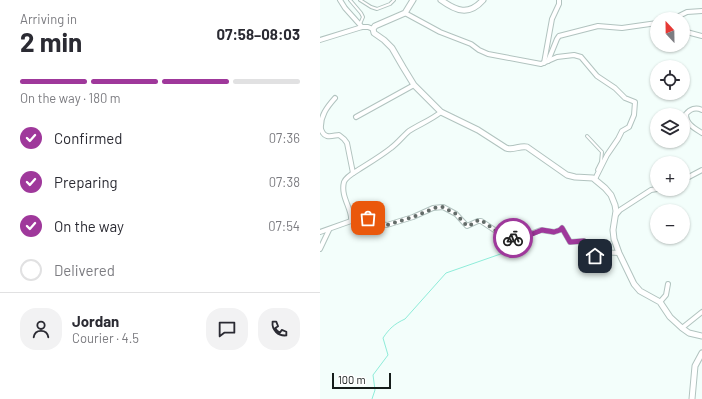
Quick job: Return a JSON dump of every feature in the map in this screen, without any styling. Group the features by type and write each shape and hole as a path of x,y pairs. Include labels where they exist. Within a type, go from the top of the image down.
{"street":[{"path":"340,0 345,8 361,25 373,29 375,34 392,48 414,85 441,112 478,130 508,149 527,147 567,175 575,177 596,177"},
{"path":"373,29 376,26 405,13 413,0"},
{"path":"441,0 454,9 465,11 475,7 483,0"},
{"path":"546,62 552,19 559,4 558,0"},
{"path":"687,12 702,11"},
{"path":"405,13 446,35 471,44 483,53 541,64 557,57 581,57 597,76 625,98 635,102 634,115 629,127 623,129 596,177"},
{"path":"320,40 361,25"},
{"path":"546,62 556,39 561,35 598,26 616,28 650,25"},
{"path":"690,33 702,36"},
{"path":"356,117 414,85"},
{"path":"335,98 324,112 321,119 321,128 324,134 328,136 340,135 347,143 353,173"},
{"path":"702,110 695,108 689,111 686,114 686,119 690,126 702,133"},
{"path":"320,232 351,220 345,201 345,180 391,148 410,131 441,112"},
{"path":"690,176 702,170"},
{"path":"596,177 611,195 615,205 613,232 619,253 632,282 637,288 660,302 670,317 682,328 689,333 702,336"},
{"path":"615,216 620,210 635,202 650,191"},
{"path":"351,217 366,217 380,224 387,225 440,206 447,208 456,214 467,226 481,220 502,235 517,239 542,230 554,232 562,228 570,242 574,243 584,241 586,244 587,256 590,258 591,264"},
{"path":"320,249 328,230"},
{"path":"590,258 595,256 598,252 619,253"},
{"path":"660,302 668,293 668,284"},
{"path":"682,328 702,312"},
{"path":"692,399 695,366 702,353"}],"lane":[{"path":"350,0 363,17 361,25"},
{"path":"360,0 377,9 390,4 394,0"},
{"path":"587,136 602,152 601,162 596,172 596,177"}],"building":[{"path":"600,256 608,256 607,264 595,263 596,259"}],"waterway":[{"path":"372,399 375,390 373,375 388,355 383,338 390,329 405,319 446,273 512,250"}],"way so far":[{"path":"368,218 371,218 380,224 390,225 431,209 443,207 459,216 467,226 481,220 500,234 513,238"}],"route":[{"path":"513,238 519,239 542,230 554,232 562,228 570,242 574,243 584,241 586,244 587,256 590,258 595,256"}]}
